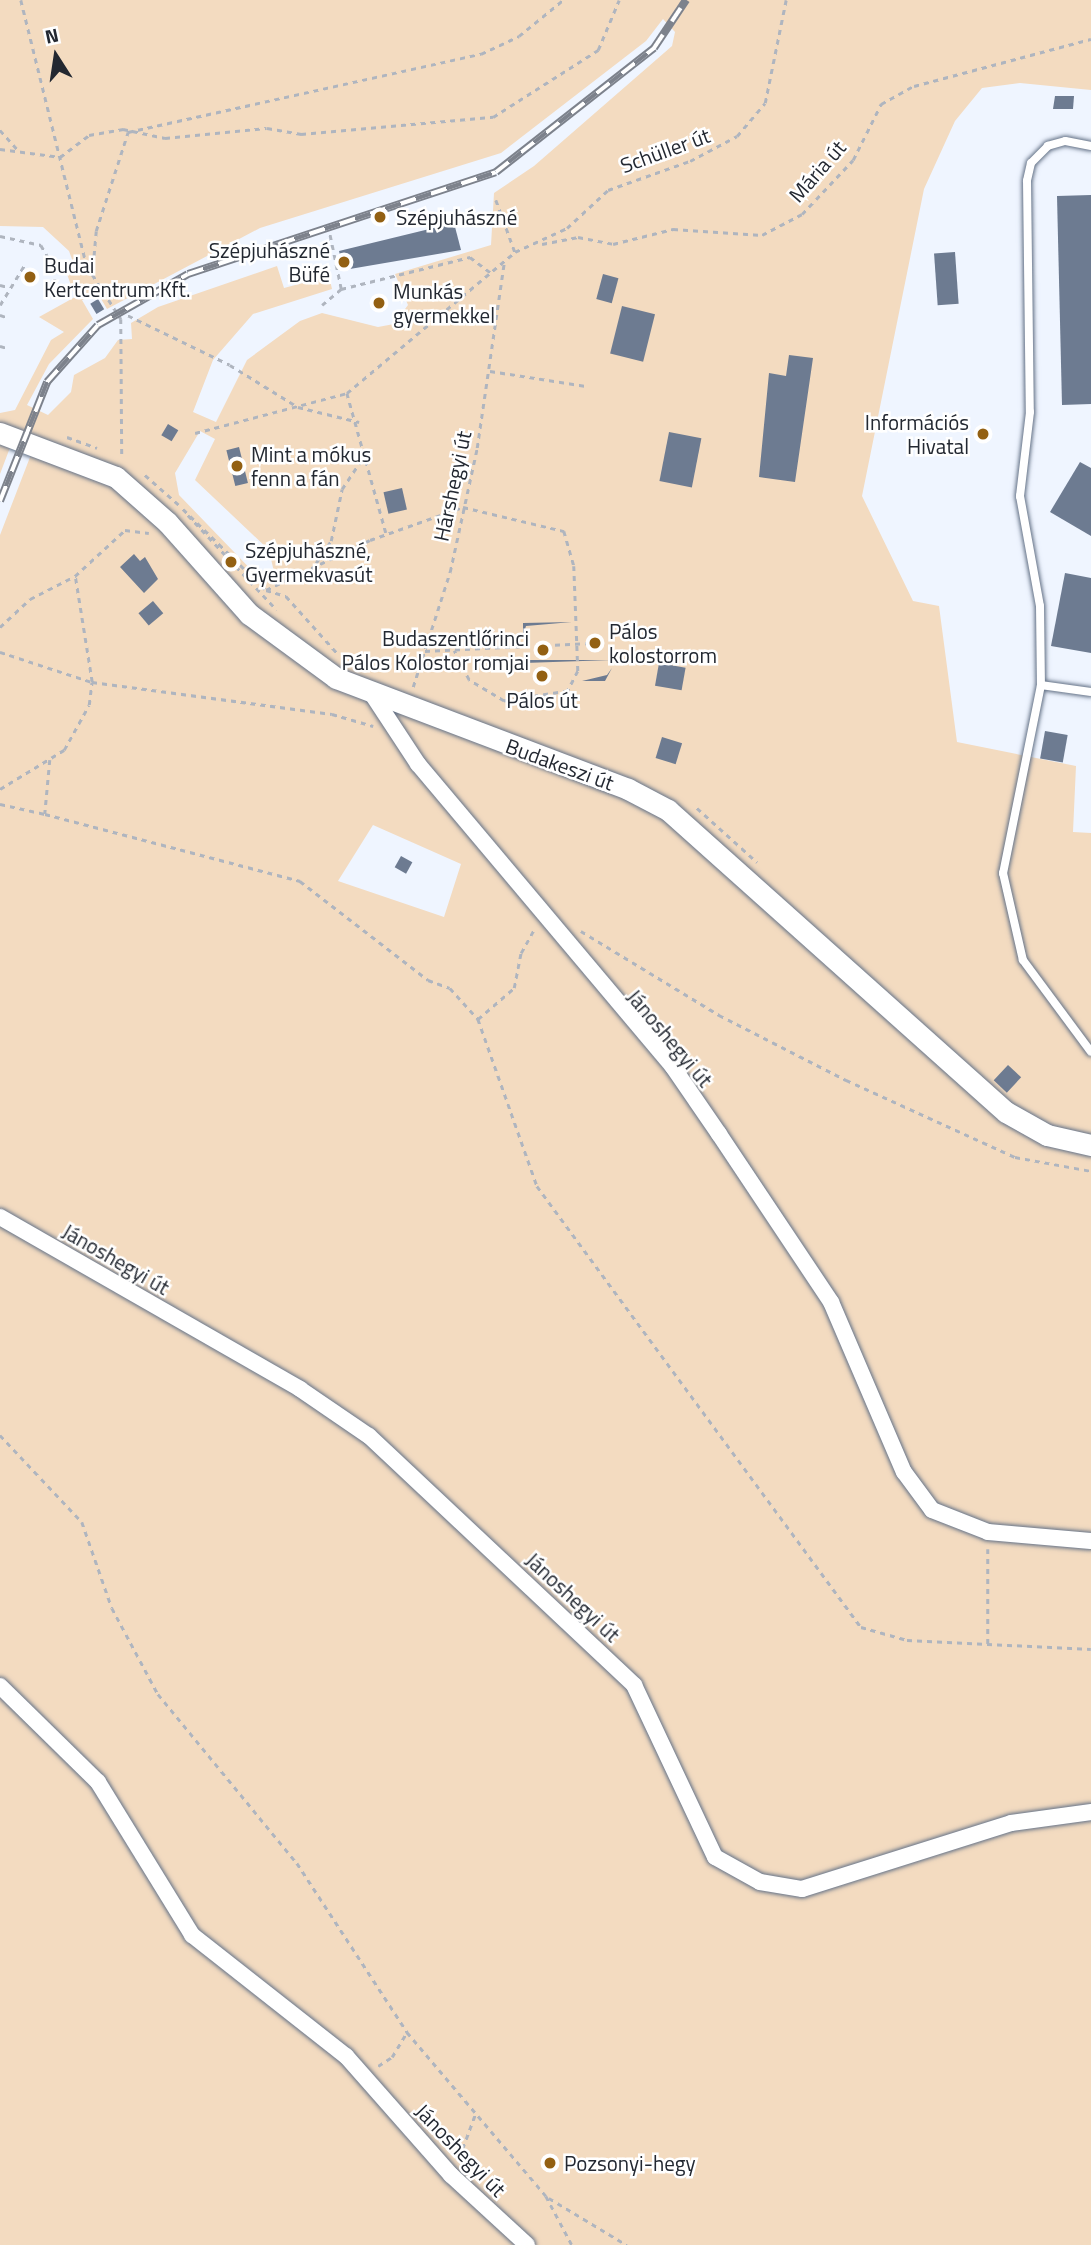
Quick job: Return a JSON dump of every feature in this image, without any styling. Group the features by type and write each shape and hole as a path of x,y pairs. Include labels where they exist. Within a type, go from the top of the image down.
{"main road":[{"name":"Budakeszi út","path":"0,433 116,477 274,636 374,697 608,781 668,810 1000,1107 1047,1135 1091,1145"}],"street":[{"name":"Jánoshegyi út","path":"374,697 391,728 543,917 673,1067 831,1301 904,1472 932,1510 960,1526 988,1532 1091,1541"},
{"path":"391,728 405,709"},
{"name":"Jánoshegyi út","path":"0,1217 300,1389 372,1439 634,1685 680,1792 715,1857 760,1882 802,1889 1011,1823 1091,1812"},
{"name":"Jánoshegyi út","path":"0,1686 98,1782 192,1935 362,2075 451,2175 527,2245"}],"lane":[{"path":"1091,146 1065,141 1048,146 1031,163 1027,181 1030,412 1020,496 1040,606 1041,685 1005,848 1005,897 1030,975 1091,1052"},
{"path":"1041,685 1091,692"}],"path":[{"path":"21,0 92,276 119,311 230,365 298,407 359,422"},
{"path":"0,149 60,157 89,135 128,132 481,54 519,36 563,0"},
{"path":"128,132 164,138 267,128 301,134 493,117 598,50 619,0"},
{"name":"Schüller út","path":"514,252 537,245 614,186 690,162 752,124 765,103 786,0"},
{"name":"Mária út","path":"537,245 578,237 613,244 673,229 762,235 802,214 853,160 881,104 914,86 1091,39"},
{"path":"0,130 19,151"},
{"path":"92,276 96,231 128,132"},
{"path":"195,433 347,393 514,252 495,200"},
{"path":"328,231 341,289"},
{"path":"0,236 41,245 55,269 55,289"},
{"path":"322,305 341,289 470,257 491,274"},
{"name":"Hárshegyi út","path":"405,709 425,651 463,507 490,371 504,263"},
{"path":"0,305 24,264"},
{"path":"0,285 8,288"},
{"path":"119,311 122,458"},
{"path":"0,315 6,317"},
{"path":"0,346 7,348"},
{"path":"490,371 586,386"},
{"path":"347,393 359,422 386,533"},
{"path":"314,566 331,541 342,489 366,453"},
{"path":"163,488 266,590 386,533 463,507 564,531 574,566 578,671 568,691 530,700 504,701 469,680 454,651"},
{"path":"0,627 30,599 75,576 125,530 141,528 155,538"},
{"path":"0,789 50,760 78,730 92,682 75,576"},
{"path":"425,651 591,643"},
{"path":"0,652 92,682 391,728"},
{"path":"45,814 50,760"},
{"path":"0,804 300,881 428,979 450,988 478,1019 537,1186 833,1596 861,1627 907,1640 1091,1649"},
{"path":"478,1019 514,988 521,953 543,917"},
{"path":"573,929 624,951 719,1015 846,1080 1015,1157 1091,1171"},
{"path":"0,1435 78,1515 112,1608 158,1694 301,1869 407,2032 546,2196 572,2245"},
{"path":"988,1532 988,1646"},
{"path":"362,2075 392,2057 407,2032"},
{"path":"451,2175 476,2112"},
{"path":"546,2196 627,2245"}],"shaded area":[{"path":"0,0 1091,0 1091,90 1020,83 982,88 955,121 924,189 862,496 913,601 939,606 957,742 1076,766 1073,832 1091,833 1091,2245 0,2245 0,535 32,452 11,445 0,474 0,413 15,410 51,340 64,332 39,317 75,297 67,274 76,270 69,251 43,227 0,226","holes":["663,19 675,32 672,46 534,166 494,193 491,245 395,274 408,305 394,324 378,327 322,313 300,321 247,360 216,422 193,412 213,360 253,314 332,289 329,276 284,288 277,266 158,307 131,323 132,339 118,340 105,358 74,375 71,392 48,415 27,405 49,364 93,319 82,300 97,292 107,309 260,228 501,153 646,41","200,431 215,439 195,480 269,550 274,572 262,581 179,495 175,473","373,825 461,864 444,917 338,881"]}],"building":[{"path":"1055,96 1074,96 1073,109 1053,109"},
{"path":"1091,195 1091,404 1062,405 1057,196"},
{"path":"454,223 461,250 344,270 339,251"},
{"path":"955,252 959,304 938,305 934,253"},
{"path":"603,274 618,278 612,303 596,299"},
{"path":"98,299 104,309 96,314 90,304"},
{"path":"622,306 655,314 643,362 610,354"},
{"path":"789,355 813,358 795,482 759,477 769,373 786,376"},
{"path":"168,424 178,430 172,441 161,435"},
{"path":"669,432 701,438 692,487 659,481"},
{"name":"Mint a mókus fenn a fán","path":"239,447 248,483 235,486 226,450"},
{"path":"1080,462 1091,468 1091,536 1050,512"},
{"path":"402,488 407,509 388,514 383,492"},
{"path":"134,554 140,561 145,557 158,579 144,593 120,567"},
{"path":"1065,573 1091,578 1091,653 1051,646"},
{"path":"153,601 163,613 149,625 138,613"},
{"path":"572,622 526,626 523,636 523,623"},
{"path":"524,654 527,660 612,660 524,663"},
{"path":"659,663 686,668 682,690 655,686"},
{"path":"612,668 605,681 582,681 607,675"},
{"path":"1045,731 1068,735 1063,763 1040,759"},
{"path":"662,737 682,743 676,764 656,758"},
{"path":"401,856 412,862 406,874 395,867"},
{"path":"1008,1065 1021,1077 1007,1093 994,1080"}],"railway":[{"path":"0,501 47,382 98,325 188,274 496,172 654,48 686,0"}],"place":[{"name":"Szépjuhászné","path":"380,217"},
{"name":"Szépjuhászné Büfé","path":"344,262"},
{"name":"Budai Kertcentrum Kft.","path":"30,277"},
{"name":"Munkás gyermekkel","path":"379,303"},
{"name":"Információs Hivatal","path":"983,434"},
{"name":"Mint a mókus fenn a fán","path":"237,466"},
{"name":"Szépjuhászné, Gyermekvasút","path":"231,562"},
{"name":"Pálos kolostorrom","path":"595,643"},
{"name":"Budaszentlőrinci Pálos Kolostor romjai","path":"543,650"},
{"name":"Pálos út","path":"542,676"},
{"name":"Pozsonyi-hegy","path":"550,2163"}]}
